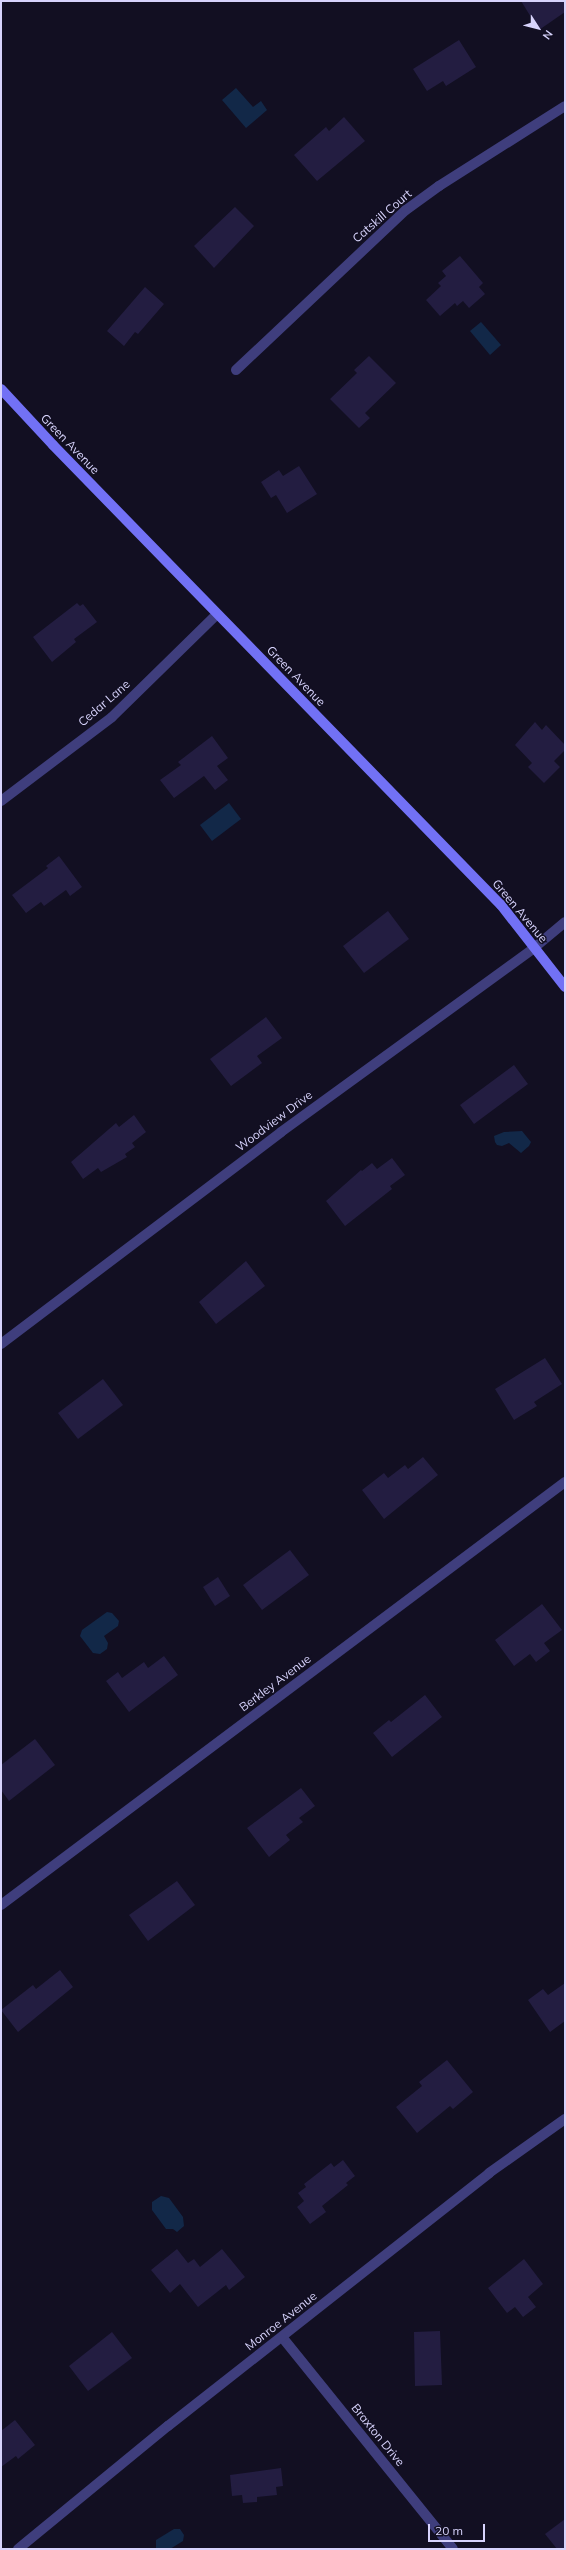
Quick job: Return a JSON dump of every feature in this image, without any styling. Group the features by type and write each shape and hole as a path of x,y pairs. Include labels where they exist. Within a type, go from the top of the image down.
{"street":[{"name":"Catskill Court","path":"236,370 406,210 439,186 565,106"},
{"name":"Green Avenue","path":"1,389 217,614 501,905 565,987"},
{"name":"Cedar Lane","path":"1,802 112,716 217,614"},
{"name":"Woodview Drive","path":"1,1344 281,1132 534,948 565,922"},
{"name":"Berkley Avenue","path":"1,1904 565,1482"},
{"name":"Monroe Avenue","path":"18,2549 489,2173 565,2119"},
{"name":"Braxton Drive","path":"282,2337 453,2549"}],"water":[{"path":"236,88 253,107 261,101 267,110 246,128 222,100"},
{"path":"481,322 501,345 490,355 470,331"},
{"path":"229,803 241,819 212,841 200,825"},
{"path":"522,1131 531,1142 529,1146 521,1153 509,1143 502,1146 497,1145 495,1142 494,1136 504,1132"},
{"path":"107,1612 112,1613 119,1621 118,1626 104,1636 108,1643 107,1649 100,1654 93,1653 80,1636 82,1630"},
{"path":"161,2196 169,2198 183,2217 184,2226 177,2232 173,2229 166,2229 152,2210 152,2202"},
{"path":"174,2529 180,2529 184,2535 183,2541 170,2549 156,2549 156,2540"}],"building":[{"path":"521,1 565,1 565,12 539,30"},
{"path":"459,40 476,67 446,86 443,81 427,91 413,69"},
{"path":"344,117 365,141 317,181 294,155 326,127 329,131"},
{"path":"235,207 254,226 214,268 194,246"},
{"path":"460,256 483,283 479,287 485,294 469,308 463,301 457,306 455,303 440,316 426,300 441,286 438,283 446,276 442,271"},
{"path":"145,287 164,304 138,334 135,332 124,346 107,331"},
{"path":"369,356 396,383 365,413 370,418 359,428 330,399 357,373 354,370"},
{"path":"299,466 317,494 287,513 276,495 271,498 261,482 279,470 283,476"},
{"path":"77,603 80,606 83,604 97,622 74,639 76,642 52,662 33,637"},
{"path":"535,722 542,730 546,725 565,745 565,750 554,761 560,767 544,783 528,767 532,763 515,745"},
{"path":"212,736 228,758 217,766 228,780 215,790 204,776 174,798 160,780 181,765 178,762"},
{"path":"59,856 82,887 70,896 66,890 44,906 41,902 26,913 12,895 48,868 46,866"},
{"path":"388,911 409,939 364,973 343,946"},
{"path":"266,1017 282,1038 257,1056 262,1063 231,1086 210,1059"},
{"path":"514,1065 528,1084 474,1124 460,1105"},
{"path":"134,1115 146,1132 132,1143 135,1147 125,1154 127,1157 101,1172 98,1168 83,1179 71,1162 116,1123 119,1127"},
{"path":"392,1158 405,1175 390,1186 392,1189 345,1226 326,1201 361,1170 362,1171 372,1163 377,1169"},
{"path":"246,1261 265,1286 216,1324 199,1302"},
{"path":"545,1358 562,1384 534,1402 537,1406 514,1420 495,1389"},
{"path":"103,1379 123,1405 78,1439 58,1413"},
{"path":"423,1457 438,1475 384,1519 362,1490 384,1473 388,1478 405,1465 408,1469"},
{"path":"290,1550 309,1575 262,1610 243,1585"},
{"path":"218,1577 230,1596 215,1606 203,1587"},
{"path":"542,1604 562,1630 544,1643 550,1651 536,1662 530,1654 514,1666 495,1640"},
{"path":"164,1656 178,1675 129,1712 106,1681 118,1672 122,1678 144,1662 148,1668"},
{"path":"425,1695 442,1717 392,1757 373,1733 389,1720 391,1722"},
{"path":"35,1739 55,1765 9,1801 1,1790 1,1765"},
{"path":"301,1788 315,1806 299,1818 303,1822 286,1835 290,1840 269,1857 247,1828"},
{"path":"177,1881 195,1905 148,1941 129,1915"},
{"path":"60,1970 73,1987 18,2032 1,2010 33,1985 36,1989"},
{"path":"565,1983 565,2021 550,2032 528,2000 543,1989 548,1995"},
{"path":"447,2060 473,2092 453,2109 450,2106 417,2133 396,2107 422,2086 419,2082"},
{"path":"343,2160 355,2176 346,2183 348,2185 322,2206 326,2212 310,2224 297,2207 304,2201 298,2193 306,2187 304,2184 331,2163 334,2167"},
{"path":"177,2249 188,2263 194,2259 200,2267 222,2249 245,2277 229,2290 226,2285 198,2307 180,2284 170,2293 151,2270"},
{"path":"524,2259 543,2284 528,2297 536,2307 523,2317 515,2307 507,2313 488,2288"},
{"path":"440,2331 442,2385 415,2386 414,2332"},
{"path":"112,2332 132,2358 88,2391 69,2366"},
{"path":"15,2420 35,2445 18,2459 16,2456 1,2467 1,2431"},
{"path":"281,2468 283,2486 276,2487 277,2495 257,2497 257,2502 243,2503 242,2495 232,2496 230,2475"},
{"path":"565,2519 565,2549 557,2549 545,2534"}]}
